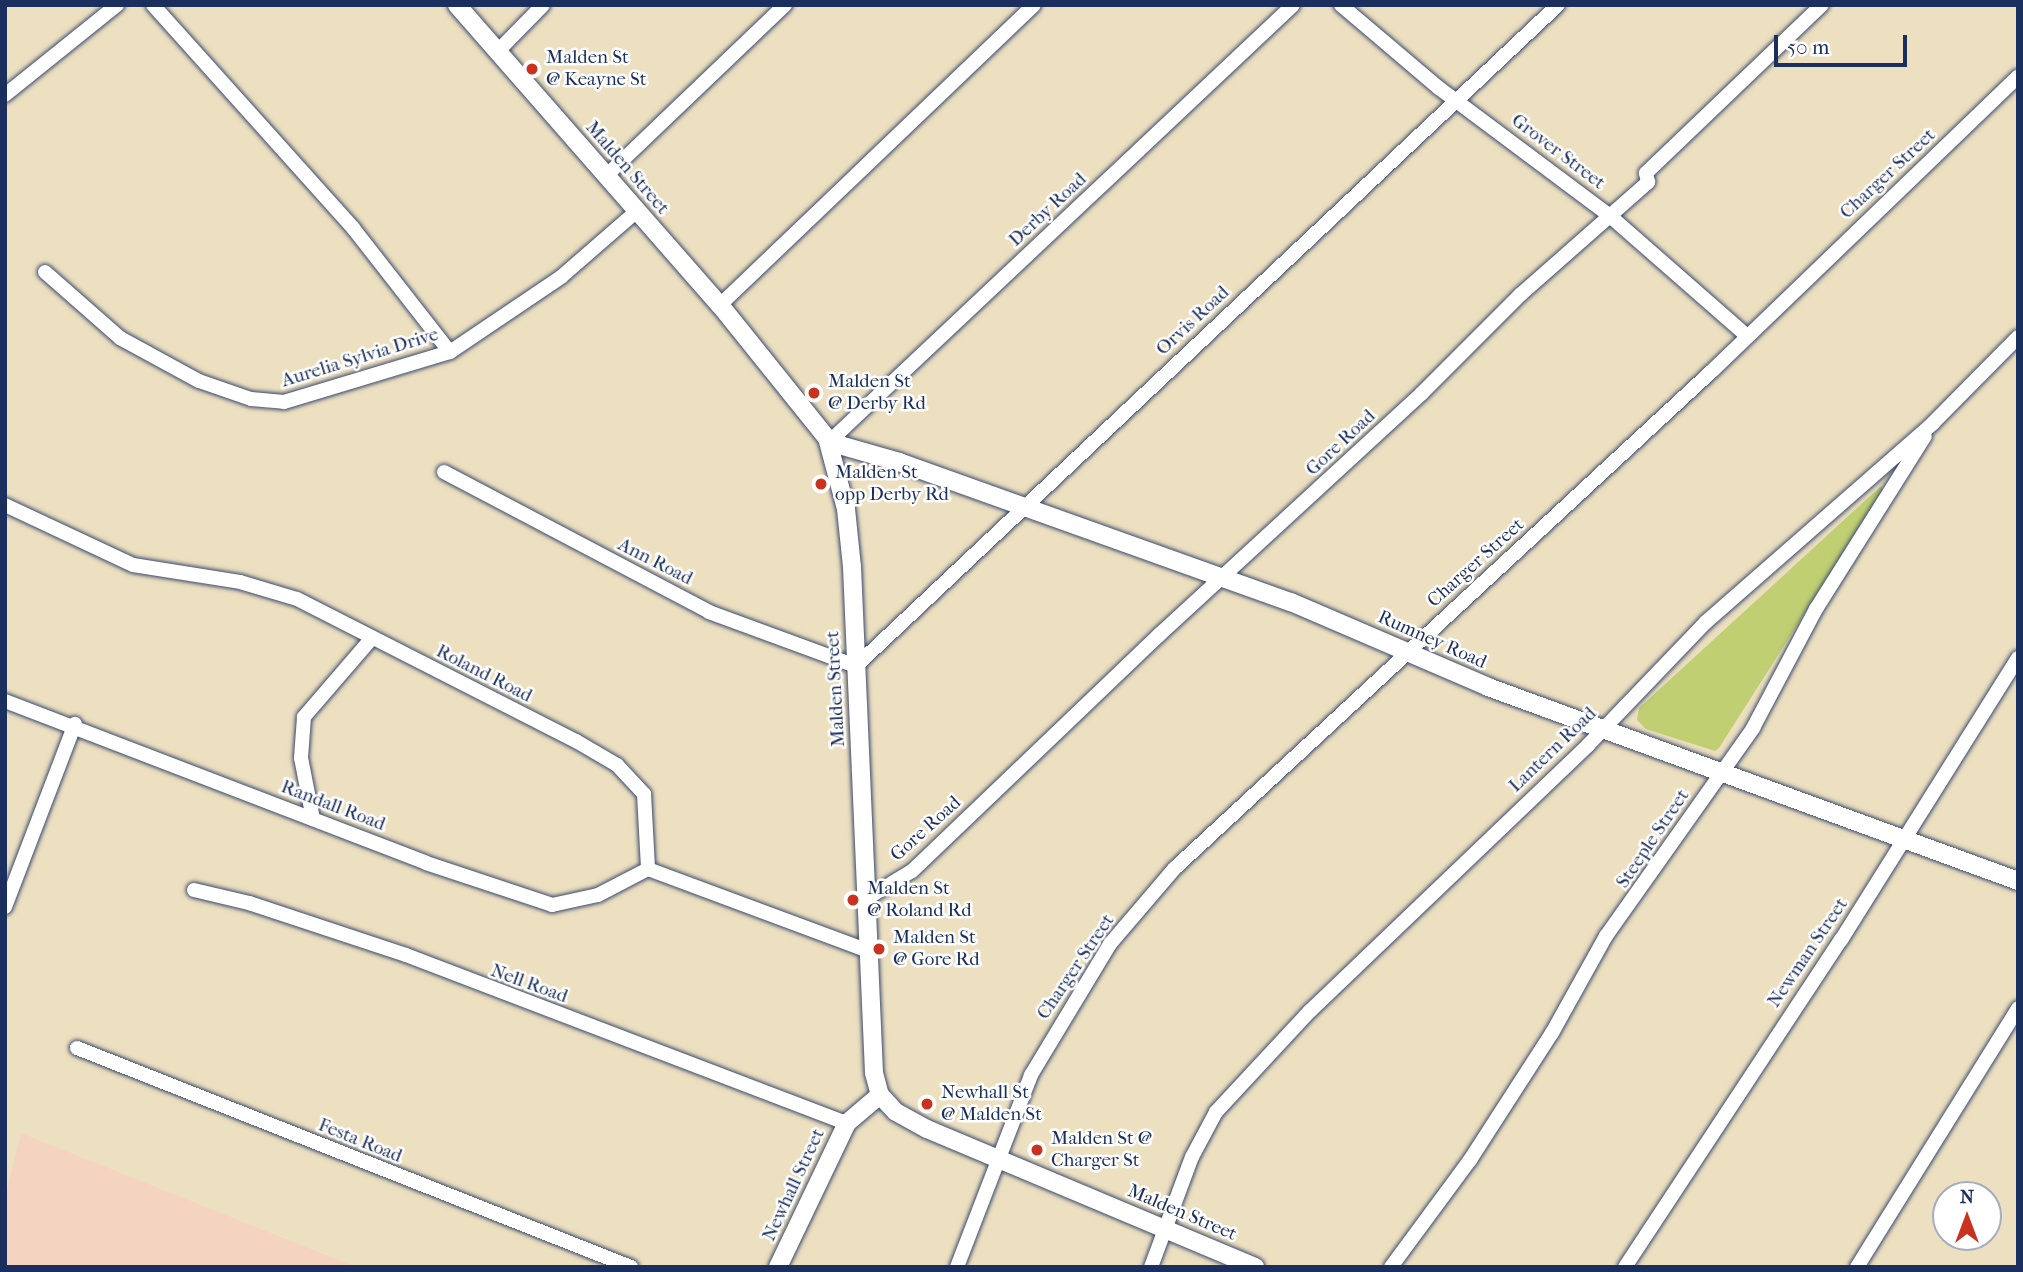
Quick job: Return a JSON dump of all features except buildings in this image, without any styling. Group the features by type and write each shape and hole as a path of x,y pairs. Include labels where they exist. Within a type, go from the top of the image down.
{"street":[{"path":"5,95 117,5"},
{"path":"153,5 353,228 450,352"},
{"name":"Malden Street","path":"457,5 720,305 809,410 829,442 846,509 869,897 868,951 874,1073 880,1095 909,1120 1255,1267"},
{"path":"498,51 543,5"},
{"path":"606,176 785,5"},
{"path":"720,305 1034,5"},
{"name":"Derby Road","path":"829,442 1293,5"},
{"name":"Grover Street","path":"1341,5 1456,101 1610,216 1747,336"},
{"name":"Orvis Road","path":"856,666 1558,5"},
{"name":"Gore Road","path":"869,897 912,871 1648,182 1646,173 1822,5"},
{"name":"Charger Street","path":"957,1267 1031,1075 1110,944 1189,855 1747,336 2018,77"},
{"name":"Aurelia Sylvia Drive","path":"45,272 120,338 199,381 251,399 285,402 450,352 561,276 637,211"},
{"name":"Lantern Road","path":"1151,1267 1192,1157 1216,1112 1310,1010 1604,728 1706,622 1933,423 2018,338"},
{"name":"Steeple Street","path":"1391,1267 1469,1160 1552,1033 1606,936 1753,728 1823,598 1933,423"},
{"name":"Rumney Road","path":"829,442 899,462 1222,579 1408,652 1488,687 2018,881"},
{"name":"Ann Road","path":"444,472 709,611 856,666"},
{"name":"Roland Road","path":"5,505 112,557 275,591 617,765 644,794 648,869"},
{"path":"313,819 301,758 304,717 371,639"},
{"name":"Newman Street","path":"1625,1267 2018,658"},
{"name":"Randall Road","path":"5,701 75,724 313,819 552,905 597,895 648,869"},
{"path":"5,907 75,724"},
{"path":"648,869 868,951"},
{"name":"Nell Road","path":"194,890 249,903 406,955 847,1123"},
{"path":"1857,1267 2018,1008"},
{"name":"Festa Road","path":"77,1048 631,1267"},
{"name":"Newhall Street","path":"778,1267 847,1123 880,1095"}],"shaded area":[{"path":"21,1133 356,1267 5,1267 5,1197"}],"green space":[{"path":"1881,486 1883,490 1719,748 1715,751 1646,729 1637,720 1639,708"}],"place":[{"name":"Malden St @ Keayne St","path":"532,69"},
{"name":"Malden St @ Derby Rd","path":"814,393"},
{"name":"Malden St opp Derby Rd","path":"821,484"},
{"name":"Malden St @ Roland Rd","path":"853,900"},
{"name":"Malden St @ Gore Rd","path":"879,949"},
{"name":"Newhall St @ Malden St","path":"927,1104"},
{"name":"Malden St @ Charger St","path":"1037,1150"}]}
